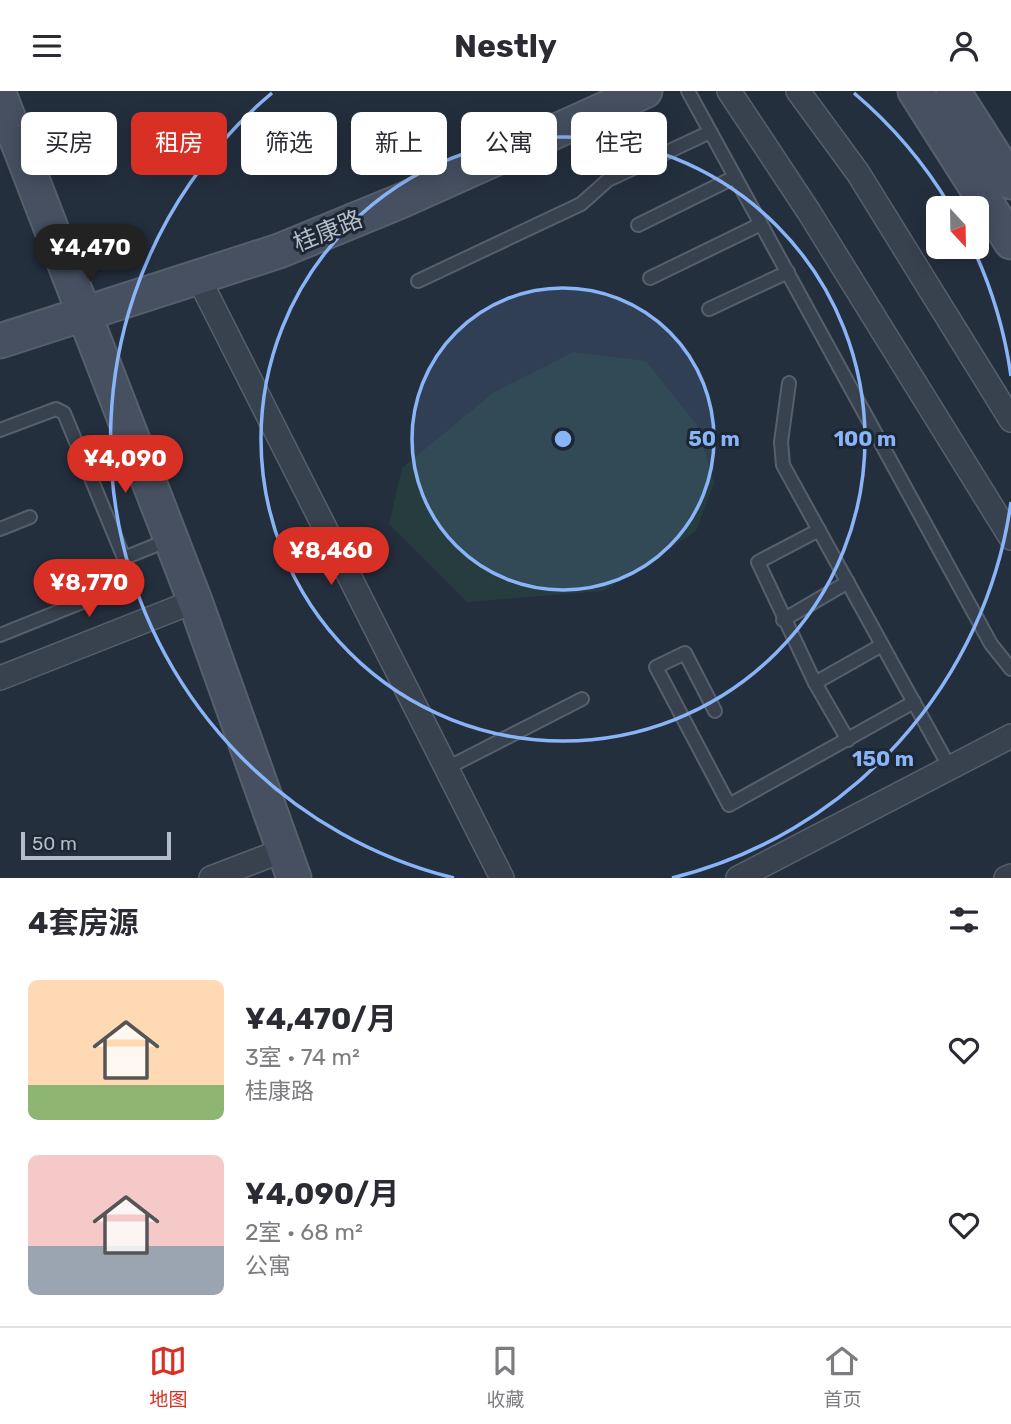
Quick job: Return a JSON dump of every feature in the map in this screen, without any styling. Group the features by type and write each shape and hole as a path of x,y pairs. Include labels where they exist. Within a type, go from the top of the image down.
{"street":[{"name":"桂康路","path":"0,341 279,251 401,201 645,91"},
{"path":"729,91 810,212 1011,538"},
{"path":"798,91 858,173 1011,420"},
{"path":"915,91 1011,243"},
{"path":"953,91 1011,182"},
{"path":"0,96 195,601 289,864 211,878"},
{"path":"198,277 502,878"},
{"path":"0,678 195,601"},
{"path":"738,878 1011,736"},
{"path":"1006,878 1011,876"}],"lane":[{"path":"688,91 991,644 1011,669"},
{"path":"418,281 581,204 608,180 710,132"},
{"path":"638,225 735,177"},
{"path":"650,278 761,225"},
{"path":"709,309 788,272"},
{"path":"789,383 781,455 819,530 950,768"},
{"path":"0,431 56,409 64,413 131,578 127,584 0,635"},
{"path":"0,529 30,517"},
{"path":"819,530 758,562 783,620 848,740"},
{"path":"124,558 171,539"},
{"path":"783,620 848,582"},
{"path":"815,683 882,645"},
{"path":"715,711 685,653 656,667 729,805 914,702"},
{"path":"447,768 583,699"}],"green space":[{"path":"573,352 646,361 697,425 714,483 696,531 604,591 467,602 389,524 402,468 493,393"}]}
